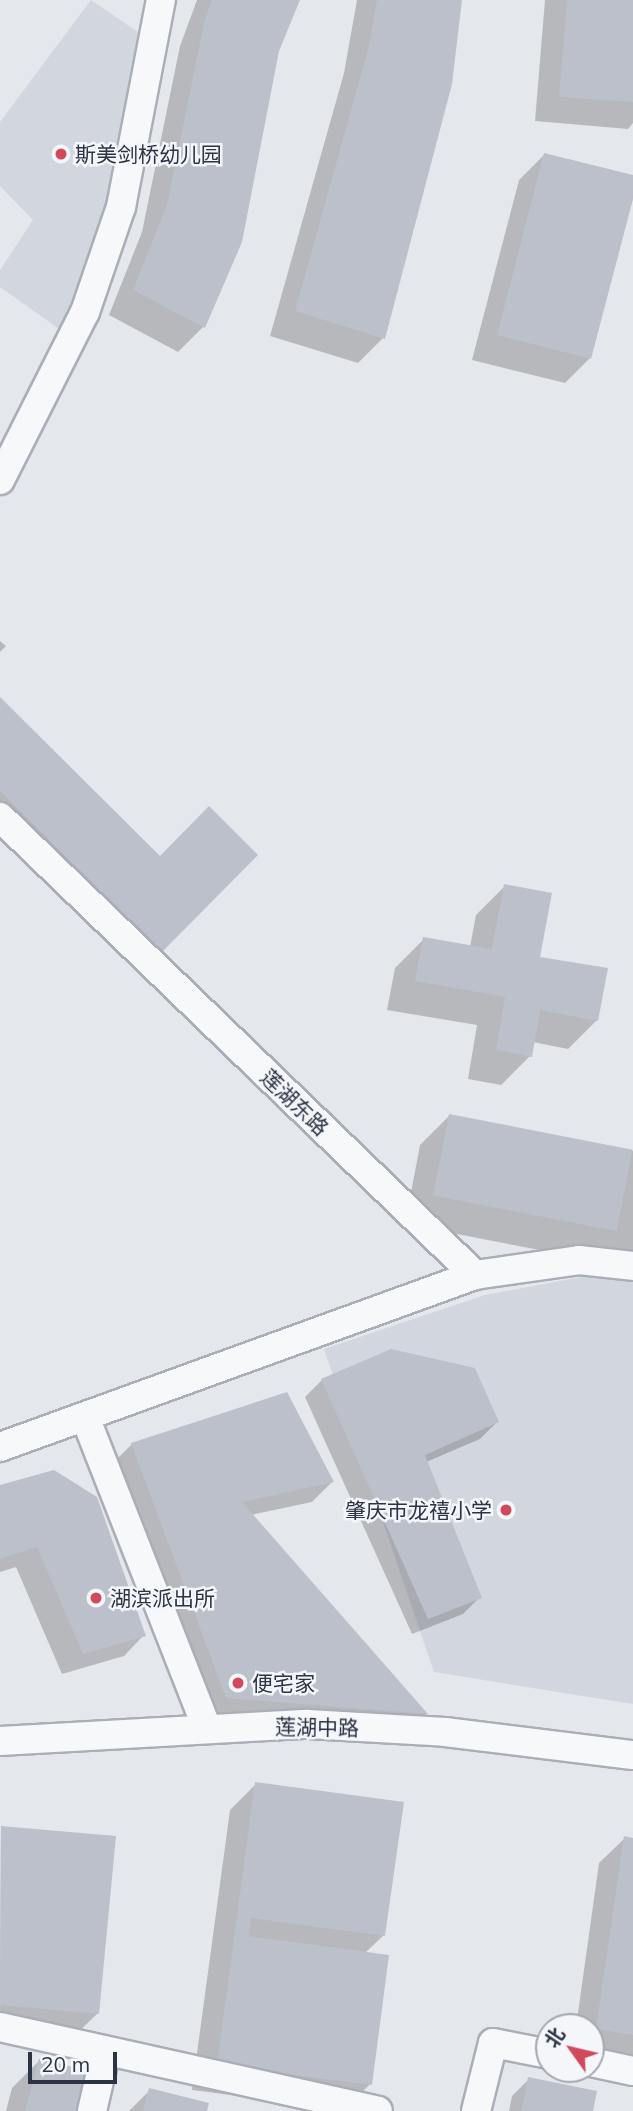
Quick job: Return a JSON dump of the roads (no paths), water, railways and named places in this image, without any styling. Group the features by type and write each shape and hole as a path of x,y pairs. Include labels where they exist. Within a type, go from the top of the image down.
{"street":[{"path":"0,480 85,312 121,207 161,0"},
{"name":"莲湖东路","path":"0,817 475,1275"},
{"path":"0,1447 475,1275 579,1260 633,1266"},
{"path":"85,1417 207,1728"},
{"name":"莲湖中路","path":"0,1741 308,1724 417,1730 633,1755"},
{"path":"0,2027 378,2111"},
{"path":"476,2111 493,2042 535,2051"},
{"path":"92,2111 106,2051"},
{"path":"605,2065 633,2071"}],"place":[{"name":"斯美剑桥幼儿园","path":"61,154"},
{"name":"肇庆市龙禧小学","path":"506,1510"},
{"name":"湖滨派出所","path":"96,1598"},
{"name":"便宅家","path":"238,1683"}]}
